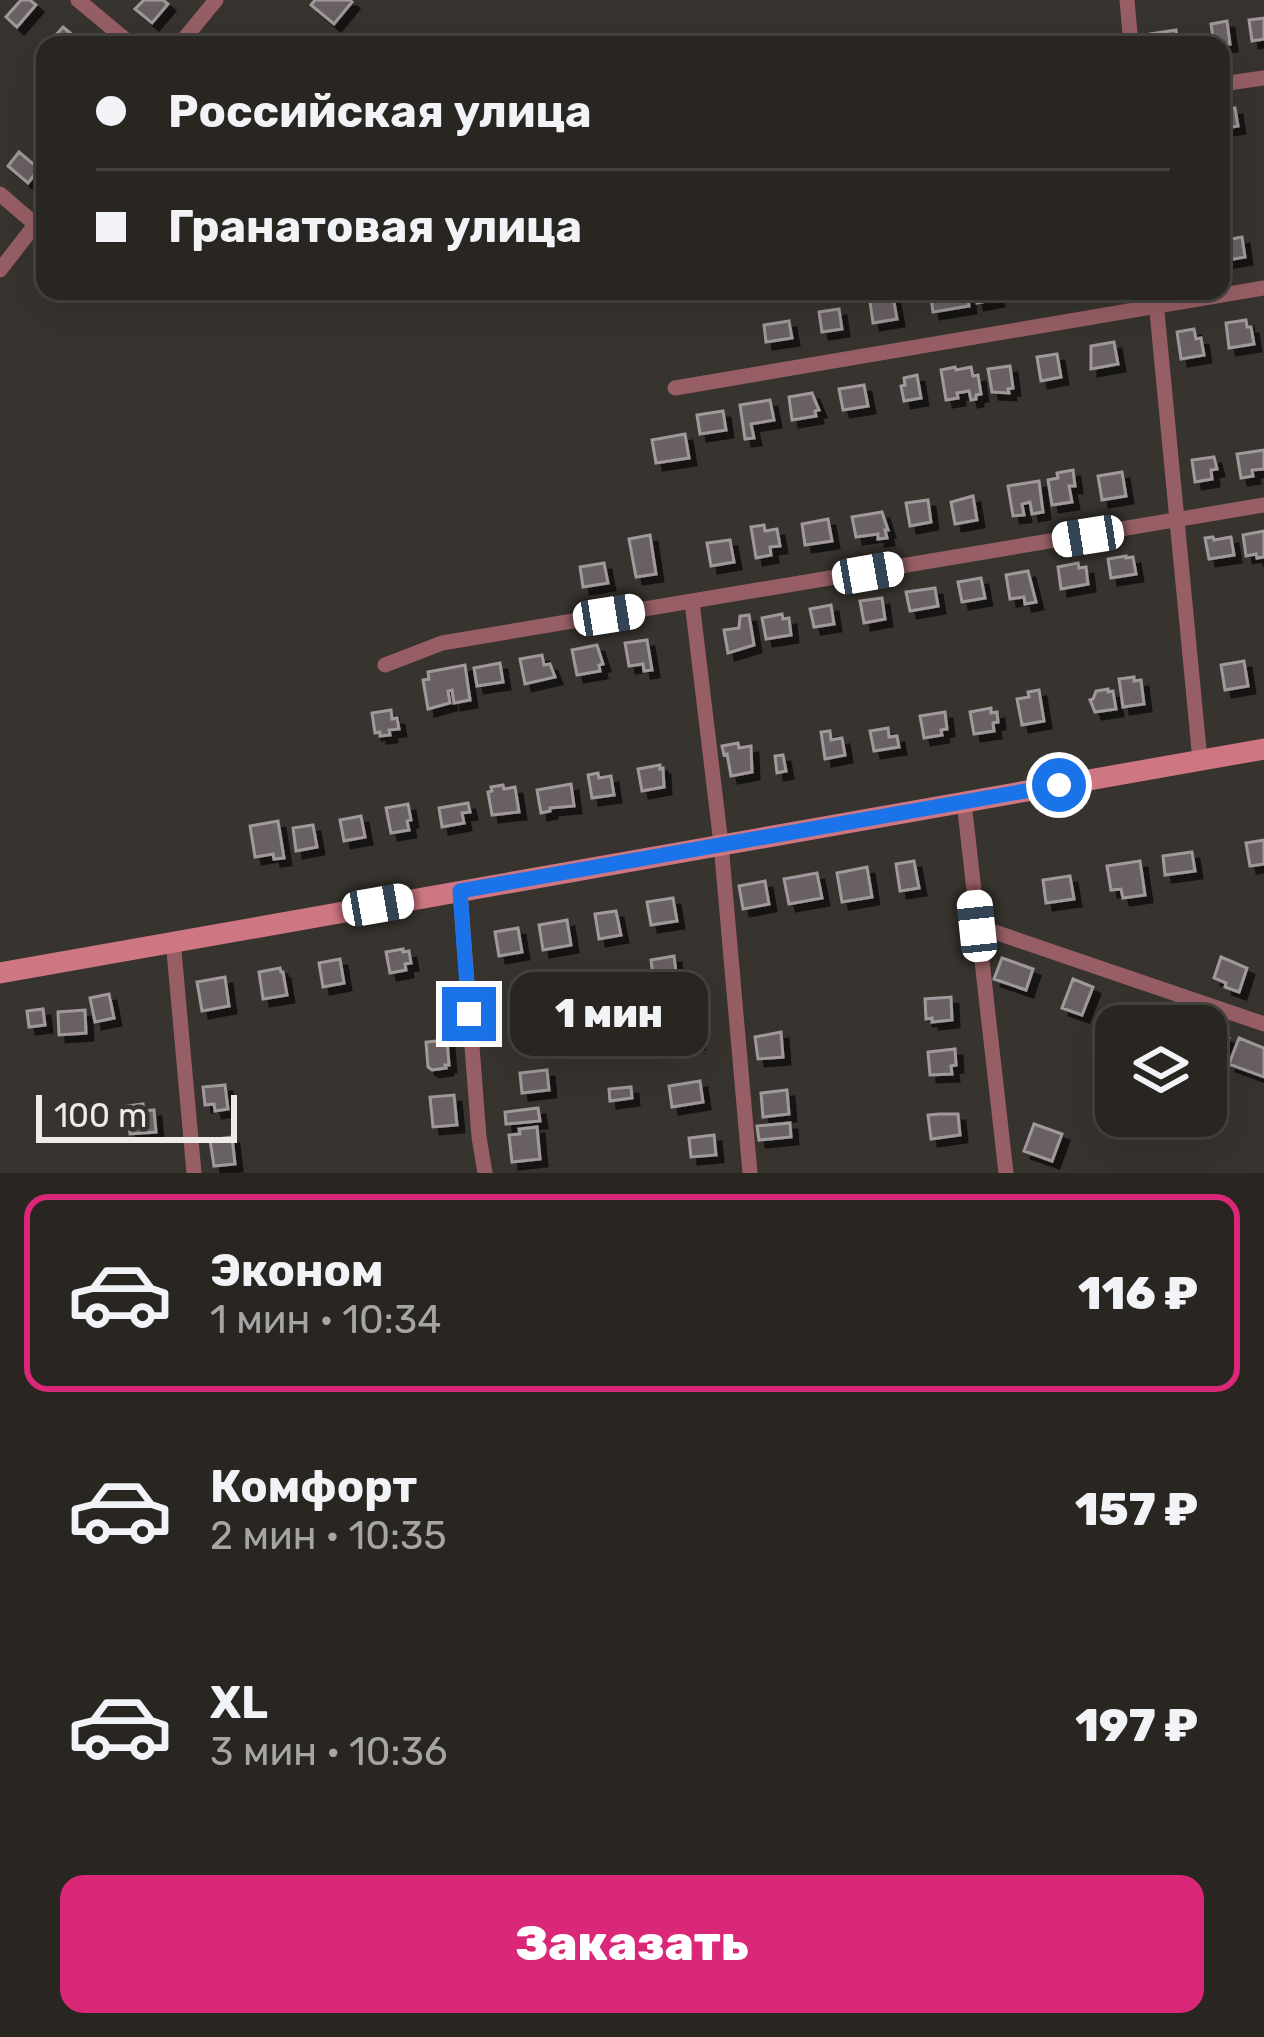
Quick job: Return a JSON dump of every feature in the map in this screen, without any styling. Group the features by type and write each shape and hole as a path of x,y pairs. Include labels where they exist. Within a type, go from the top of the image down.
{"main road":[{"path":"0,973 1264,749"}],"street":[{"path":"78,0 121,36"},
{"path":"186,36 216,0"},
{"path":"1127,0 1130,36"},
{"path":"1230,83 1264,77"},
{"path":"0,194 36,216"},
{"path":"0,270 36,223"},
{"path":"1230,291 1264,288"},
{"path":"675,388 1150,300"},
{"path":"1155,300 1200,760"},
{"path":"385,665 442,643 1264,506"},
{"path":"692,602 721,844 750,1173"},
{"path":"964,802 1006,1173"},
{"path":"460,891 478,1137 485,1173"},
{"path":"977,926 1264,1024"},
{"path":"173,940 194,1173"}],"building":[{"path":"21,0 36,5 17,27 6,17"},
{"path":"144,0 168,4 152,23 135,9"},
{"path":"315,0 352,2 334,24 311,5"},
{"path":"1264,18 1264,39 1252,41 1249,20"},
{"path":"1227,21 1229,36 1213,36 1211,24"},
{"path":"1176,30 1177,36 1150,36"},
{"path":"1235,108 1238,126 1230,127 1230,109"},
{"path":"19,152 36,166 36,173 28,183 8,166"},
{"path":"1242,237 1245,257 1230,260 1230,239"},
{"path":"870,300 894,300 897,319 873,323"},
{"path":"931,300 968,300 969,306 933,312"},
{"path":"839,309 842,329 822,332 819,312"},
{"path":"1246,320 1254,344 1229,348 1226,323"},
{"path":"789,321 792,338 766,342 764,325"},
{"path":"1194,329 1204,355 1181,359 1177,332"},
{"path":"1114,342 1118,364 1091,369 1091,346"},
{"path":"1057,354 1061,377 1041,381 1037,357"},
{"path":"1010,366 1013,388 1009,393 992,392 988,369"},
{"path":"971,367 973,376 978,375 981,394 976,399 971,400 969,391 946,400 941,370"},
{"path":"917,375 921,398 904,401 904,378"},
{"path":"864,385 868,406 843,410 839,389"},
{"path":"812,393 819,410 816,416 792,420 789,397"},
{"path":"770,400 774,420 751,424 754,438 745,439 740,405"},
{"path":"723,411 726,430 700,434 697,415"},
{"path":"685,434 689,458 656,463 652,440"},
{"path":"1264,450 1264,469 1241,478 1237,454"},
{"path":"1214,457 1217,469 1211,470 1212,479 1195,482 1192,460"},
{"path":"1073,470 1072,502 1052,505 1048,480"},
{"path":"1122,472 1126,496 1102,500 1098,476"},
{"path":"1039,481 1043,512 1032,514 1030,502 1022,504 1024,515 1013,516 1008,486"},
{"path":"973,496 977,520 955,524 951,502"},
{"path":"928,500 931,522 910,526 906,503"},
{"path":"882,512 887,538 878,539 878,534 856,537 852,517"},
{"path":"828,519 832,541 805,545 802,524"},
{"path":"764,525 765,531 777,529 780,546 770,547 771,555 756,558 751,527"},
{"path":"1264,531 1264,557 1246,556 1243,535"},
{"path":"650,535 656,574 636,577 629,539"},
{"path":"1231,537 1234,555 1209,559 1205,538"},
{"path":"730,540 734,562 711,566 707,543"},
{"path":"1133,557 1136,574 1111,578 1108,559"},
{"path":"604,563 608,583 583,587 580,567"},
{"path":"1078,563 1079,568 1086,567 1088,584 1061,589 1058,567"},
{"path":"1028,571 1036,602 1010,599 1006,575"},
{"path":"981,578 985,598 962,602 958,582"},
{"path":"935,588 938,606 910,611 906,592"},
{"path":"882,598 885,619 864,623 860,601"},
{"path":"831,605 834,624 814,627 810,609"},
{"path":"782,614 783,619 789,618 791,635 766,639 762,618"},
{"path":"749,615 754,645 728,653 724,630 739,628 740,616"},
{"path":"647,640 652,670 644,671 643,664 629,666 625,643"},
{"path":"597,645 603,664 600,671 577,675 572,650"},
{"path":"542,655 555,677 525,684 520,659"},
{"path":"1244,661 1248,686 1225,690 1221,665"},
{"path":"500,663 503,682 477,686 474,668"},
{"path":"465,665 470,700 454,703 452,690 448,691 450,703 428,709 423,680 429,679 428,672"},
{"path":"1134,677 1134,681 1141,680 1144,704 1123,707 1119,679"},
{"path":"1039,690 1044,721 1022,725 1017,699"},
{"path":"1096,691 1113,691 1116,709 1095,712 1090,700"},
{"path":"991,708 991,713 997,712 994,731 974,734 970,712"},
{"path":"391,710 399,729 380,736 375,733 372,713"},
{"path":"945,712 947,729 941,730 942,735 924,738 920,716"},
{"path":"888,728 889,737 897,736 899,747 874,751 870,731"},
{"path":"830,731 831,740 842,738 845,755 825,759 821,732"},
{"path":"738,743 739,748 751,746 752,772 731,776 722,746"},
{"path":"783,755 786,771 777,773 775,756"},
{"path":"660,765 664,787 642,791 638,769"},
{"path":"598,773 599,778 611,776 614,795 592,798 588,775"},
{"path":"571,784 574,806 541,813 537,790"},
{"path":"503,785 504,789 515,787 519,812 492,815 488,792"},
{"path":"468,803 470,812 462,813 464,823 442,827 439,808"},
{"path":"408,804 409,830 391,833 386,808"},
{"path":"361,816 365,837 344,841 340,820"},
{"path":"278,821 284,858 274,859 273,854 255,857 250,826"},
{"path":"313,825 317,847 296,851 293,828"},
{"path":"1264,840 1264,864 1250,866 1246,843"},
{"path":"1192,852 1195,871 1165,875 1163,856"},
{"path":"914,861 919,888 900,891 896,864"},
{"path":"1140,861 1145,895 1123,898 1121,889 1111,890 1107,866"},
{"path":"867,867 872,897 842,902 837,873"},
{"path":"817,873 822,898 789,904 784,879"},
{"path":"1070,876 1074,899 1046,903 1043,880"},
{"path":"765,881 769,904 743,909 739,886"},
{"path":"673,898 677,921 651,925 647,902"},
{"path":"616,911 621,935 599,939 595,914"},
{"path":"567,920 571,945 543,950 539,925"},
{"path":"518,928 522,952 499,956 495,932"},
{"path":"409,951 411,963 405,964 406,970 390,973 386,952"},
{"path":"674,956 677,981 654,984 651,960"},
{"path":"1221,957 1247,968 1239,992 1214,978"},
{"path":"1002,958 1033,969 1026,990 994,979"},
{"path":"340,959 344,983 323,987 319,963"},
{"path":"280,968 287,995 263,999 259,972"},
{"path":"225,977 229,1006 202,1011 197,982"},
{"path":"1073,979 1093,987 1082,1015 1062,1008"},
{"path":"109,994 114,1018 95,1022 90,998"},
{"path":"951,997 952,1020 926,1019 925,999"},
{"path":"43,1009 45,1025 29,1027 27,1011"},
{"path":"85,1010 86,1033 59,1035 58,1012"},
{"path":"696,1021 698,1042 672,1044 670,1024"},
{"path":"781,1032 783,1057 758,1059 755,1037"},
{"path":"1239,1038 1264,1048 1264,1077 1229,1064"},
{"path":"447,1040 449,1065 432,1070 426,1042"},
{"path":"955,1049 952,1074 930,1075 928,1052"},
{"path":"547,1070 549,1090 522,1093 520,1073"},
{"path":"700,1081 703,1102 672,1107 669,1086"},
{"path":"225,1085 228,1109 215,1111 214,1104 205,1105 203,1087"},
{"path":"631,1087 632,1098 610,1101 609,1089"},
{"path":"787,1090 789,1114 763,1117 761,1093"},
{"path":"454,1095 457,1125 433,1127 430,1097"},
{"path":"143,1104 144,1111 154,1110 156,1132 130,1134 127,1106"},
{"path":"538,1108 540,1121 506,1124 505,1112"},
{"path":"958,1114 960,1135 931,1139 928,1115"},
{"path":"790,1123 791,1137 759,1140 757,1126"},
{"path":"1034,1124 1062,1134 1052,1161 1024,1151"},
{"path":"537,1127 540,1159 512,1162 509,1135"},
{"path":"714,1135 716,1155 691,1157 689,1138"},
{"path":"232,1137 235,1164 214,1166 210,1140"}],"route":[{"path":"469,1014 460,891 1059,785"}]}
